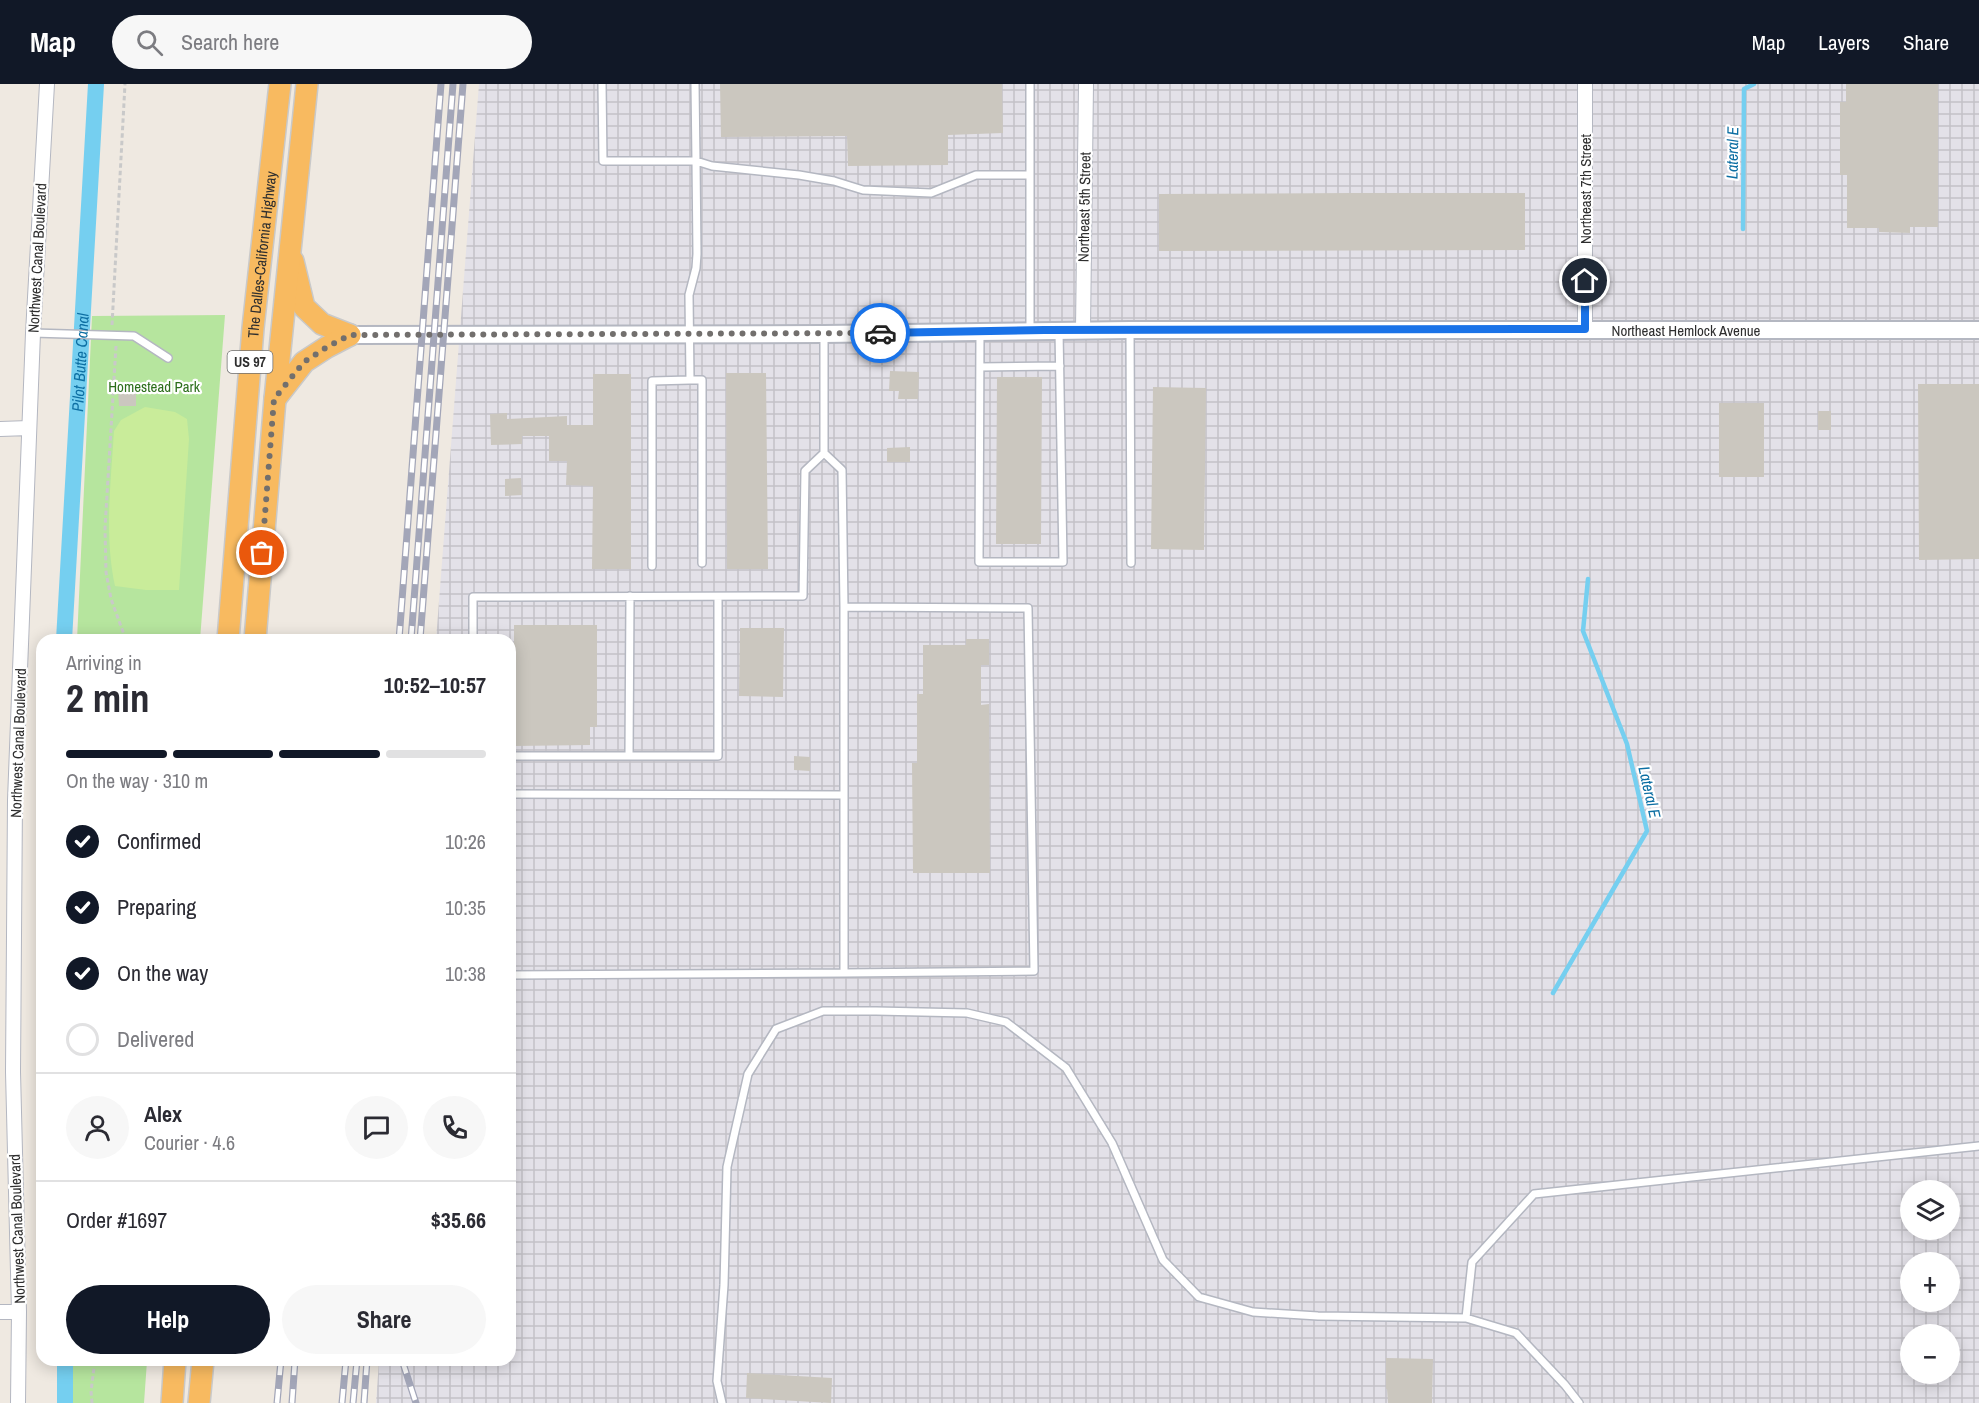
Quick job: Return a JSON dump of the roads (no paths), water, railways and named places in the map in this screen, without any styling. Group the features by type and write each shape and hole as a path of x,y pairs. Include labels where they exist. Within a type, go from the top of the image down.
{"highway":[{"name":"The Dalles-California Highway","path":"228,634 253,328 280,84"},
{"name":"The Dalles-California Highway","path":"255,634 274,399 307,84"},
{"path":"289,245 304,307 322,324 350,335"},
{"path":"274,399 304,362 350,335"},
{"path":"171,1403 174,1366"},
{"path":"200,1403 203,1366"}],"street":[{"name":"Northwest Canal Boulevard","path":"18,1403 19,1312 6,1072 33,333 47,84"},
{"name":"Northeast 5th Street","path":"1083,330 1086,84"},
{"name":"Northeast 7th Street","path":"1585,84 1585,329"},
{"name":"Northeast Hemlock Avenue","path":"350,335 824,334 1030,330 1979,330"},
{"path":"0,429 30,428"},
{"path":"0,800 15,800"},
{"path":"0,1312 19,1312"}],"lane":[{"path":"602,84 603,161 696,161 712,166 834,181 863,190 931,193 976,175 1030,175"},
{"path":"690,380 689,295 697,254 695,84"},
{"path":"1030,84 1030,330"},
{"path":"980,331 979,562 1063,562 1059,330"},
{"path":"1130,330 1131,563"},
{"path":"33,333 134,336 168,358"},
{"path":"473,634 472,597 803,596 805,471 824,453 824,334"},
{"path":"980,367 1060,366"},
{"path":"652,566 652,381 702,380 702,563"},
{"path":"824,453 842,470 844,973"},
{"path":"629,756 630,596"},
{"path":"516,756 718,756 718,597"},
{"path":"516,975 1034,971 1028,609 844,607"},
{"path":"516,794 844,795"},
{"path":"722,1403 717,1381 724,1285 728,1167 748,1074 776,1029 823,1011 967,1013 1006,1022 1065,1068 1112,1143 1163,1260 1199,1297 1253,1312 1318,1316 1466,1318 1515,1333 1565,1385 1579,1403"},
{"path":"1466,1318 1472,1262 1534,1194 1979,1146"}],"waterway":[{"name":"Pilot Butte Canal","path":"64,634 96,84"},
{"name":"Lateral E","path":"1743,229 1744,89 1754,84"},
{"name":"Lateral E","path":"1553,993 1647,831 1627,744 1583,631 1588,579"},
{"name":"Pilot Butte Canal","path":"65,1366 65,1403"}],"railway":[{"path":"399,634 441,84"},
{"path":"411,634 453,84"},
{"path":"420,634 463,84"},
{"path":"277,1403 280,1366"},
{"path":"292,1403 295,1366"},
{"path":"342,1403 345,1366"},
{"path":"353,1403 356,1366"},
{"path":"364,1403 367,1366"},
{"path":"404,1366 416,1403"}],"park label":[{"name":"Homestead Park","path":"154,386"}]}
